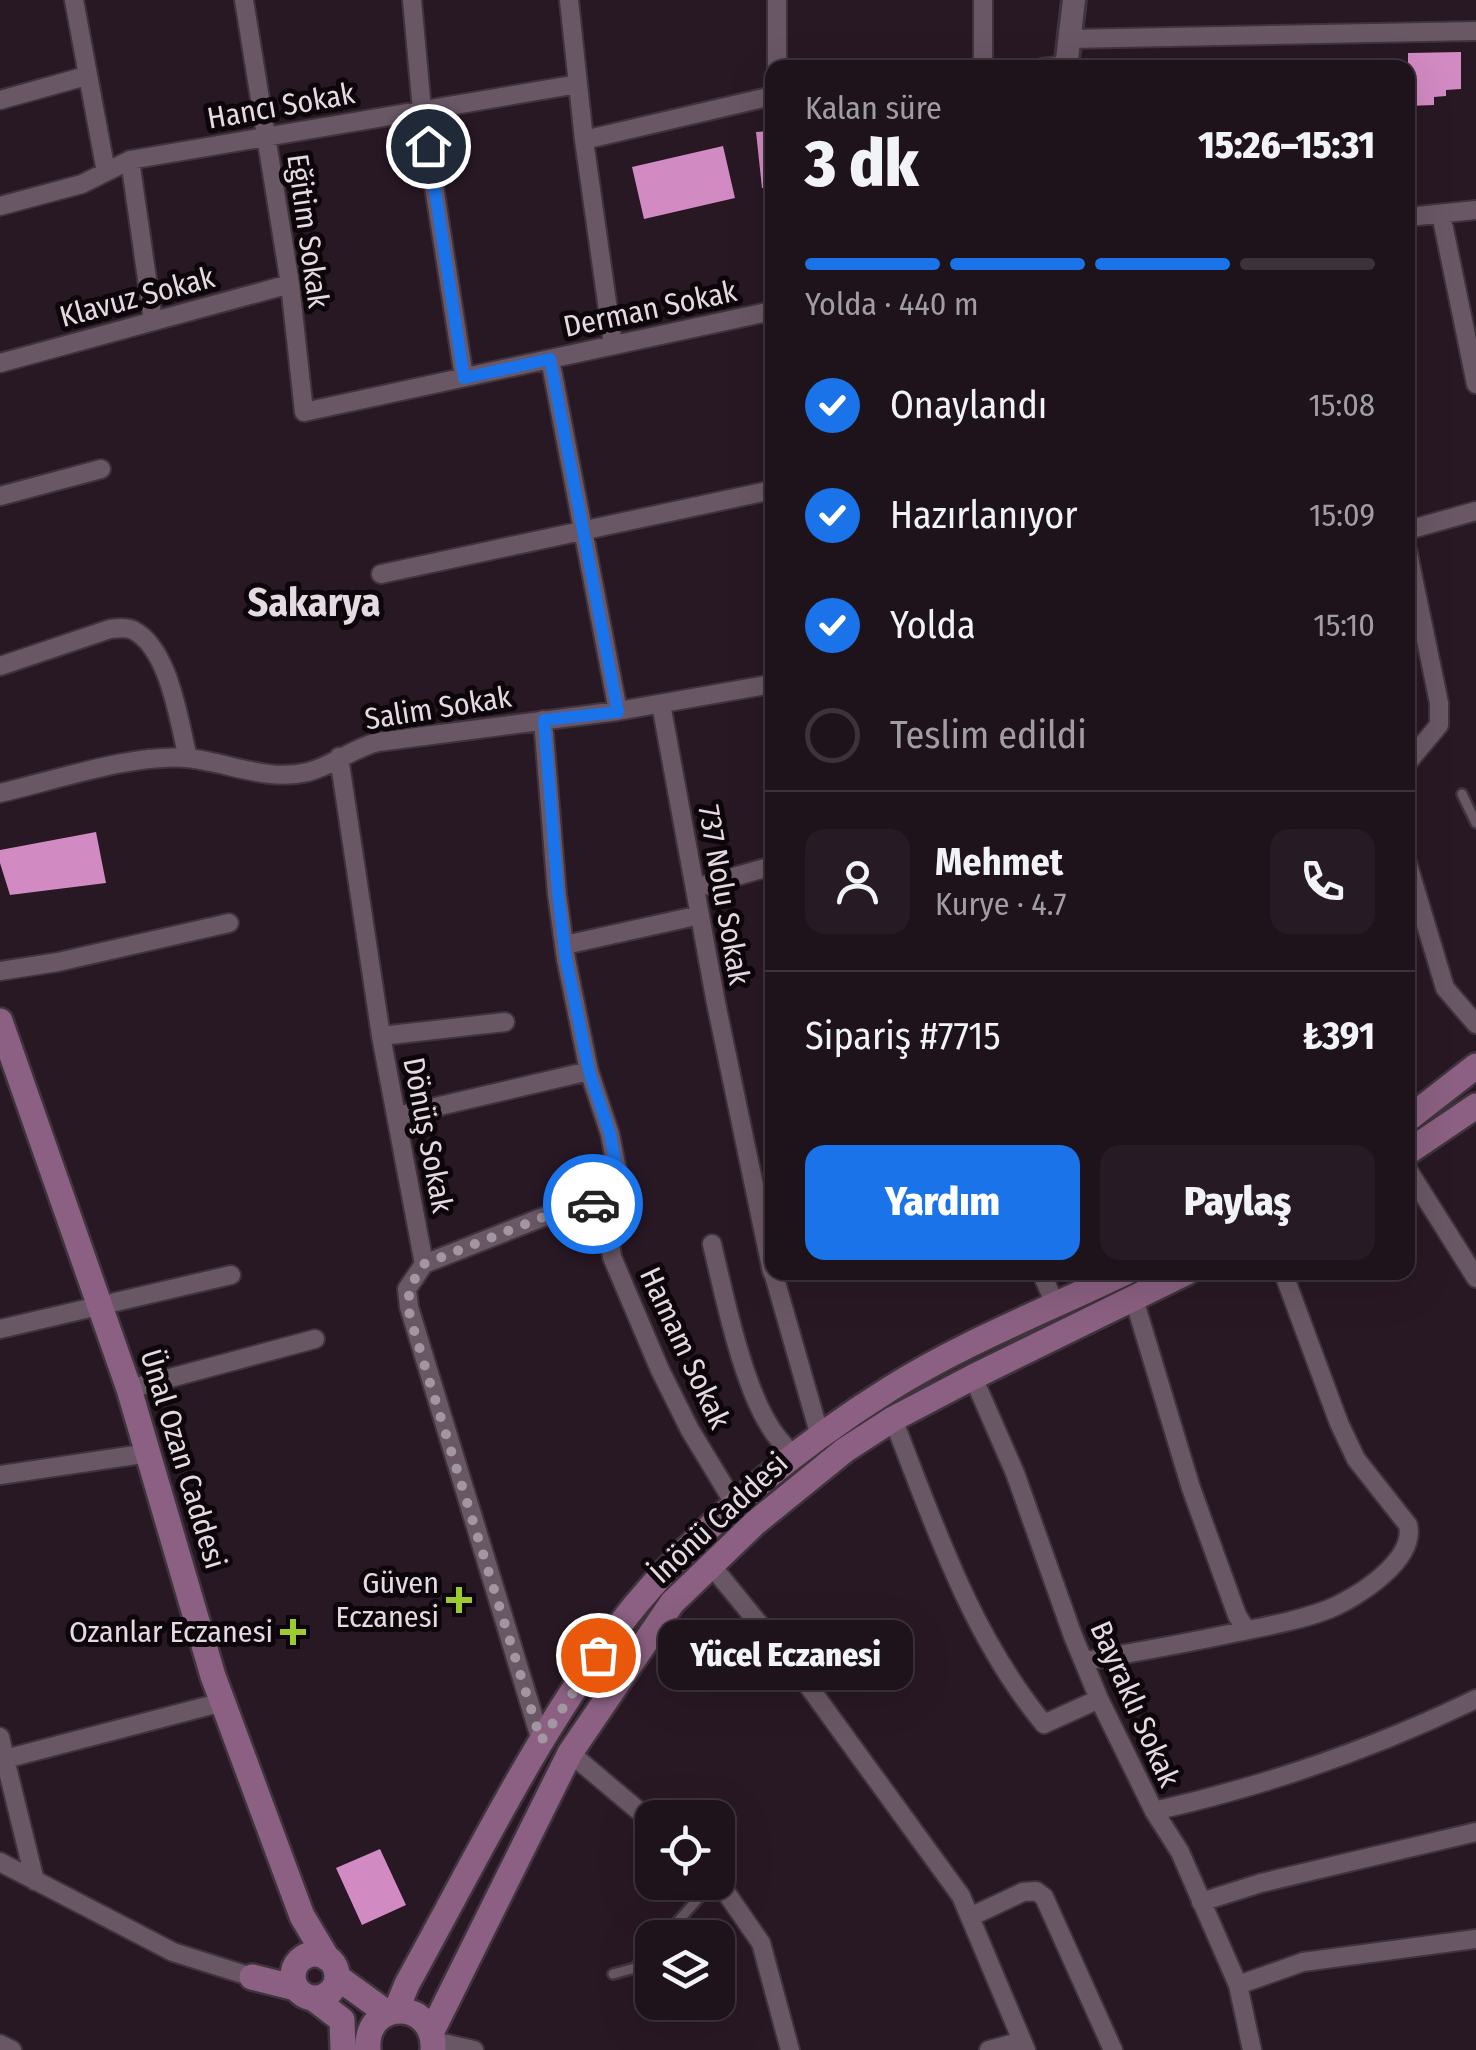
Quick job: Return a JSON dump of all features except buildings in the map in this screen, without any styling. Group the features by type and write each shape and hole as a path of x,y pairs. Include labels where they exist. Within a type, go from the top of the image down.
{"main road":[{"name":"Ünal Ozan Caddesi","path":"2,1031 130,1389 213,1676 302,1916"},
{"path":"1415,1114 1476,1066"},
{"path":"1415,1147 1476,1106"},
{"name":"İnönü Caddesi","path":"359,2049 372,2027 391,2012 541,1741 618,1628 667,1572 736,1506 820,1436 912,1376 1110,1280"},
{"name":"İnönü Caddesi","path":"433,2041 570,1753 672,1603 800,1485 845,1450 893,1419 1171,1280"},
{"path":"252,1977 301,1978 332,1990 332,1968 302,1916"},
{"path":"302,1916 301,1978 342,2020 359,2049"},
{"path":"301,1978 313,1955 391,2012 417,2015 433,2041"}],"street":[{"path":"74,0 106,172"},
{"name":"Eğitim Sokak","path":"244,0 290,284 304,412"},
{"path":"412,0 422,110 464,378"},
{"path":"570,0 584,140 613,345"},
{"path":"777,0 777,60"},
{"path":"982,60 984,0"},
{"path":"1066,60 1074,0"},
{"path":"1068,39 1476,31"},
{"path":"0,100 86,76"},
{"name":"Hancı Sokak","path":"0,206 82,184 130,160 578,84"},
{"path":"584,140 765,98"},
{"path":"130,160 154,321"},
{"path":"1415,216 1476,210"},
{"path":"1441,214 1476,384"},
{"name":"Klavuz Sokak","path":"0,364 290,284"},
{"name":"Derman Sokak","path":"304,412 765,312"},
{"path":"550,359 618,712"},
{"path":"0,496 101,469"},
{"path":"381,574 765,492"},
{"path":"1415,528 1476,512"},
{"path":"1415,581 1440,704 1440,725 1415,754"},
{"path":"0,666 110,629 128,628 154,652 173,691 188,758"},
{"name":"Salim Sokak","path":"0,793 147,760 188,758 237,770 310,772 378,742 618,712 765,685"},
{"name":"737 Nolu Sokak","path":"661,704 765,1237"},
{"path":"424,1264 579,1203 605,1205 620,1186 618,1163 589,1071 565,945 544,720"},
{"name":"Dönüş Sokak","path":"339,756 381,1036 424,1264 408,1289 409,1307 541,1741"},
{"path":"695,888 765,868"},
{"path":"1415,887 1445,988 1476,1024"},
{"path":"565,945 700,915"},
{"path":"0,970 58,962 229,924"},
{"path":"381,1036 505,1022"},
{"path":"396,1116 589,1071"},
{"path":"1415,1181 1476,1278"},
{"name":"Hamam Sokak","path":"605,1205 612,1257 660,1370 690,1430 736,1506"},
{"path":"712,1244 752,1388 768,1424 793,1456"},
{"path":"0,1329 231,1275"},
{"name":"737 Nolu Sokak","path":"774,1280 820,1436"},
{"path":"1045,1280 1056,1306"},
{"path":"1086,1661 1246,1630 1330,1608 1388,1572 1406,1551 1411,1538 1408,1525 1356,1458 1339,1423 1286,1280"},
{"path":"1134,1299 1191,1488 1246,1630"},
{"path":"130,1389 315,1338"},
{"name":"Bayraklı Sokak","path":"974,1377 1015,1473 1072,1636 1086,1661 1099,1700 1154,1811 1180,1852 1238,1985 1252,2050"},
{"path":"893,1419 955,1573 996,1658 1022,1698 1044,1724 1099,1700"},
{"path":"0,1474 149,1453"},
{"path":"711,1565 796,1669 960,1896 1024,2045 988,2050"},
{"path":"1154,1811 1318,1766 1476,1699"},
{"path":"5,1758 223,1702"},
{"path":"0,1737 35,1882"},
{"path":"570,1753 635,1808"},
{"path":"1201,1902 1349,1860 1403,1852 1476,1832"},
{"path":"0,1862 174,1952 252,1977"},
{"path":"970,1917 1022,1892 1036,1891 1044,1897 1112,2050"},
{"path":"729,1900 761,1943 790,2050"},
{"path":"1238,1985 1303,1962 1476,1938"},
{"path":"433,2041 474,2050"},
{"path":"0,2044 12,2050"}],"lane":[{"path":"1462,794 1476,823"},
{"path":"680,1920 698,1900"},
{"path":"613,1974 635,1968"}],"way so far":[{"path":"593,1204 579,1203 424,1264 410,1284 407,1297 541,1741 598,1655"}],"place":[{"name":"Güven Eczanesi","path":"459,1600"},
{"name":"Ozanlar Eczanesi","path":"293,1632"},
{"name":"Yücel Eczanesi","path":"598,1655"}],"district":[{"name":"Sakarya","path":"314,603"}],"route":[{"path":"428,146 464,378 550,359 618,712 544,720 566,959 589,1071 618,1163 620,1186 605,1205 593,1204"}]}
